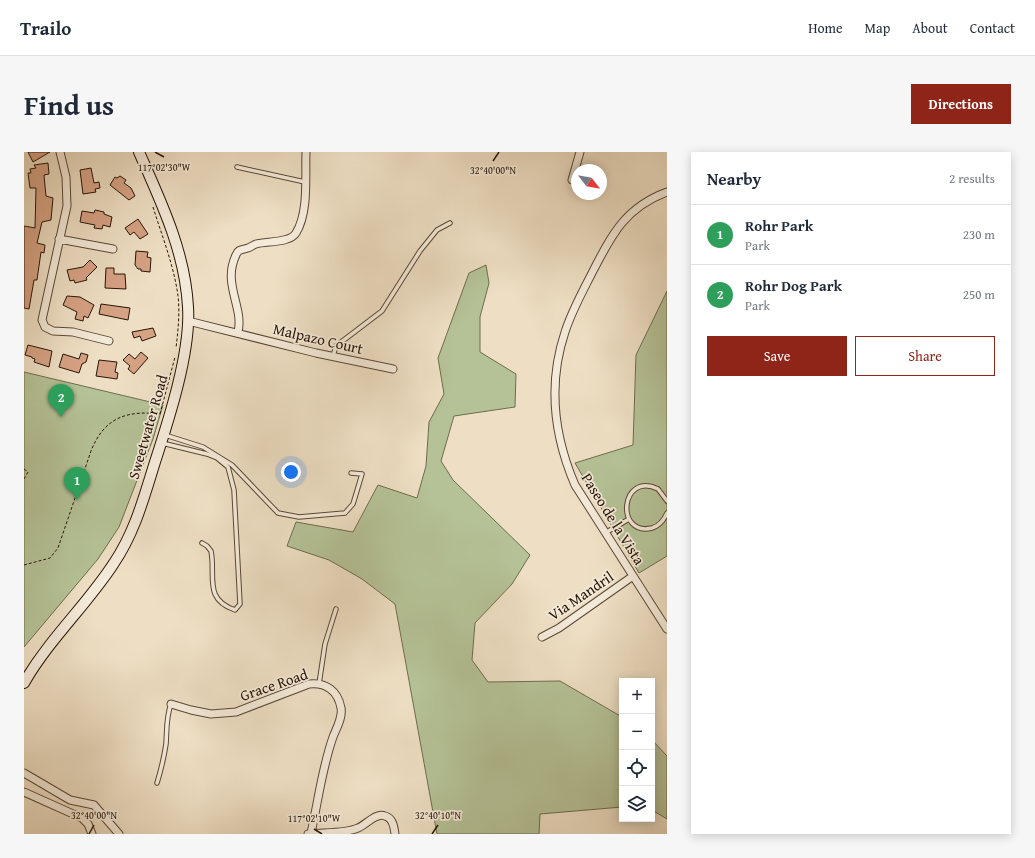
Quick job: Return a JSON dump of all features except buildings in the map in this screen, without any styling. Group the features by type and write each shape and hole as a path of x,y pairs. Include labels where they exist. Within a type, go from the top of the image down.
{"main road":[{"name":"Sweetwater Road","path":"24,683 41,655 107,573 120,554 134,526 163,439 184,351 188,321 185,283 177,245 139,152"}],"street":[{"path":"60,152 66,177 67,196 42,320 45,327 53,331 73,332 109,341"},
{"path":"238,332 240,322 232,293 231,273 235,256 239,250 256,244 286,239 294,236 302,218 305,203 304,182 306,152"},
{"path":"577,164 580,152"},
{"name":"Paseo de la Vista","path":"667,192 638,207 619,226 604,249 575,307 565,332 558,358 555,385 555,411 562,450 575,485 667,629"},
{"path":"59,239 113,249"},
{"name":"Malpazo Court","path":"188,321 393,369"},
{"name":"Via Mandril","path":"542,637 559,628 633,576"},
{"name":"Grace Road","path":"170,704 211,714 236,712 309,684 326,686 333,691 337,695 341,709 331,742 310,834"},
{"path":"24,773 70,800 94,805 119,834"},
{"path":"24,792 82,818 88,824 92,834"},
{"path":"310,834 357,829 378,816 383,815 391,820 395,834"}],"lane":[{"path":"237,167 304,182"},
{"path":"333,356 336,346 382,311 420,251 437,230 450,223"},
{"path":"163,439 203,447 232,465 278,513 299,517 345,513 353,504 362,474 350,472"},
{"path":"163,439 217,458 228,467 234,490 234,516 240,583 240,604 235,610 222,604 216,598 213,589 211,551 208,546 202,543"},
{"path":"667,501 658,489 649,486 640,488 632,493 627,501 626,510 629,519 636,525 650,528 662,522 667,513"},
{"path":"605,533 629,519"},
{"path":"319,684 325,644 336,609"},
{"path":"157,783 162,767 166,742 166,721 170,704"}],"path":[{"path":"24,565 50,558 58,548 96,436 103,427 117,418 130,414 160,414 176,353 179,326 178,303 171,264 153,205"},
{"path":"24,469 28,472 24,479"}],"green space":[{"path":"486,265 489,283 480,317 480,352 516,374 515,407 454,416 441,461 453,480 530,555 512,584 475,623 472,660 488,682 560,681 619,715 619,807 540,814 539,834 437,834 395,604 362,579 329,560 287,546 296,522 353,532 378,485 417,498 426,466 429,422 444,394 438,358 469,273"},
{"path":"667,291 667,556 639,573 575,463 633,445 636,355"},
{"path":"24,372 163,405 153,439 119,527 98,559 24,647"},
{"path":"655,743 667,756 667,819 655,812"}],"place":[{"name":"Rohr Dog Park","path":"61,417"},
{"name":"Rohr Park","path":"77,500"}]}
